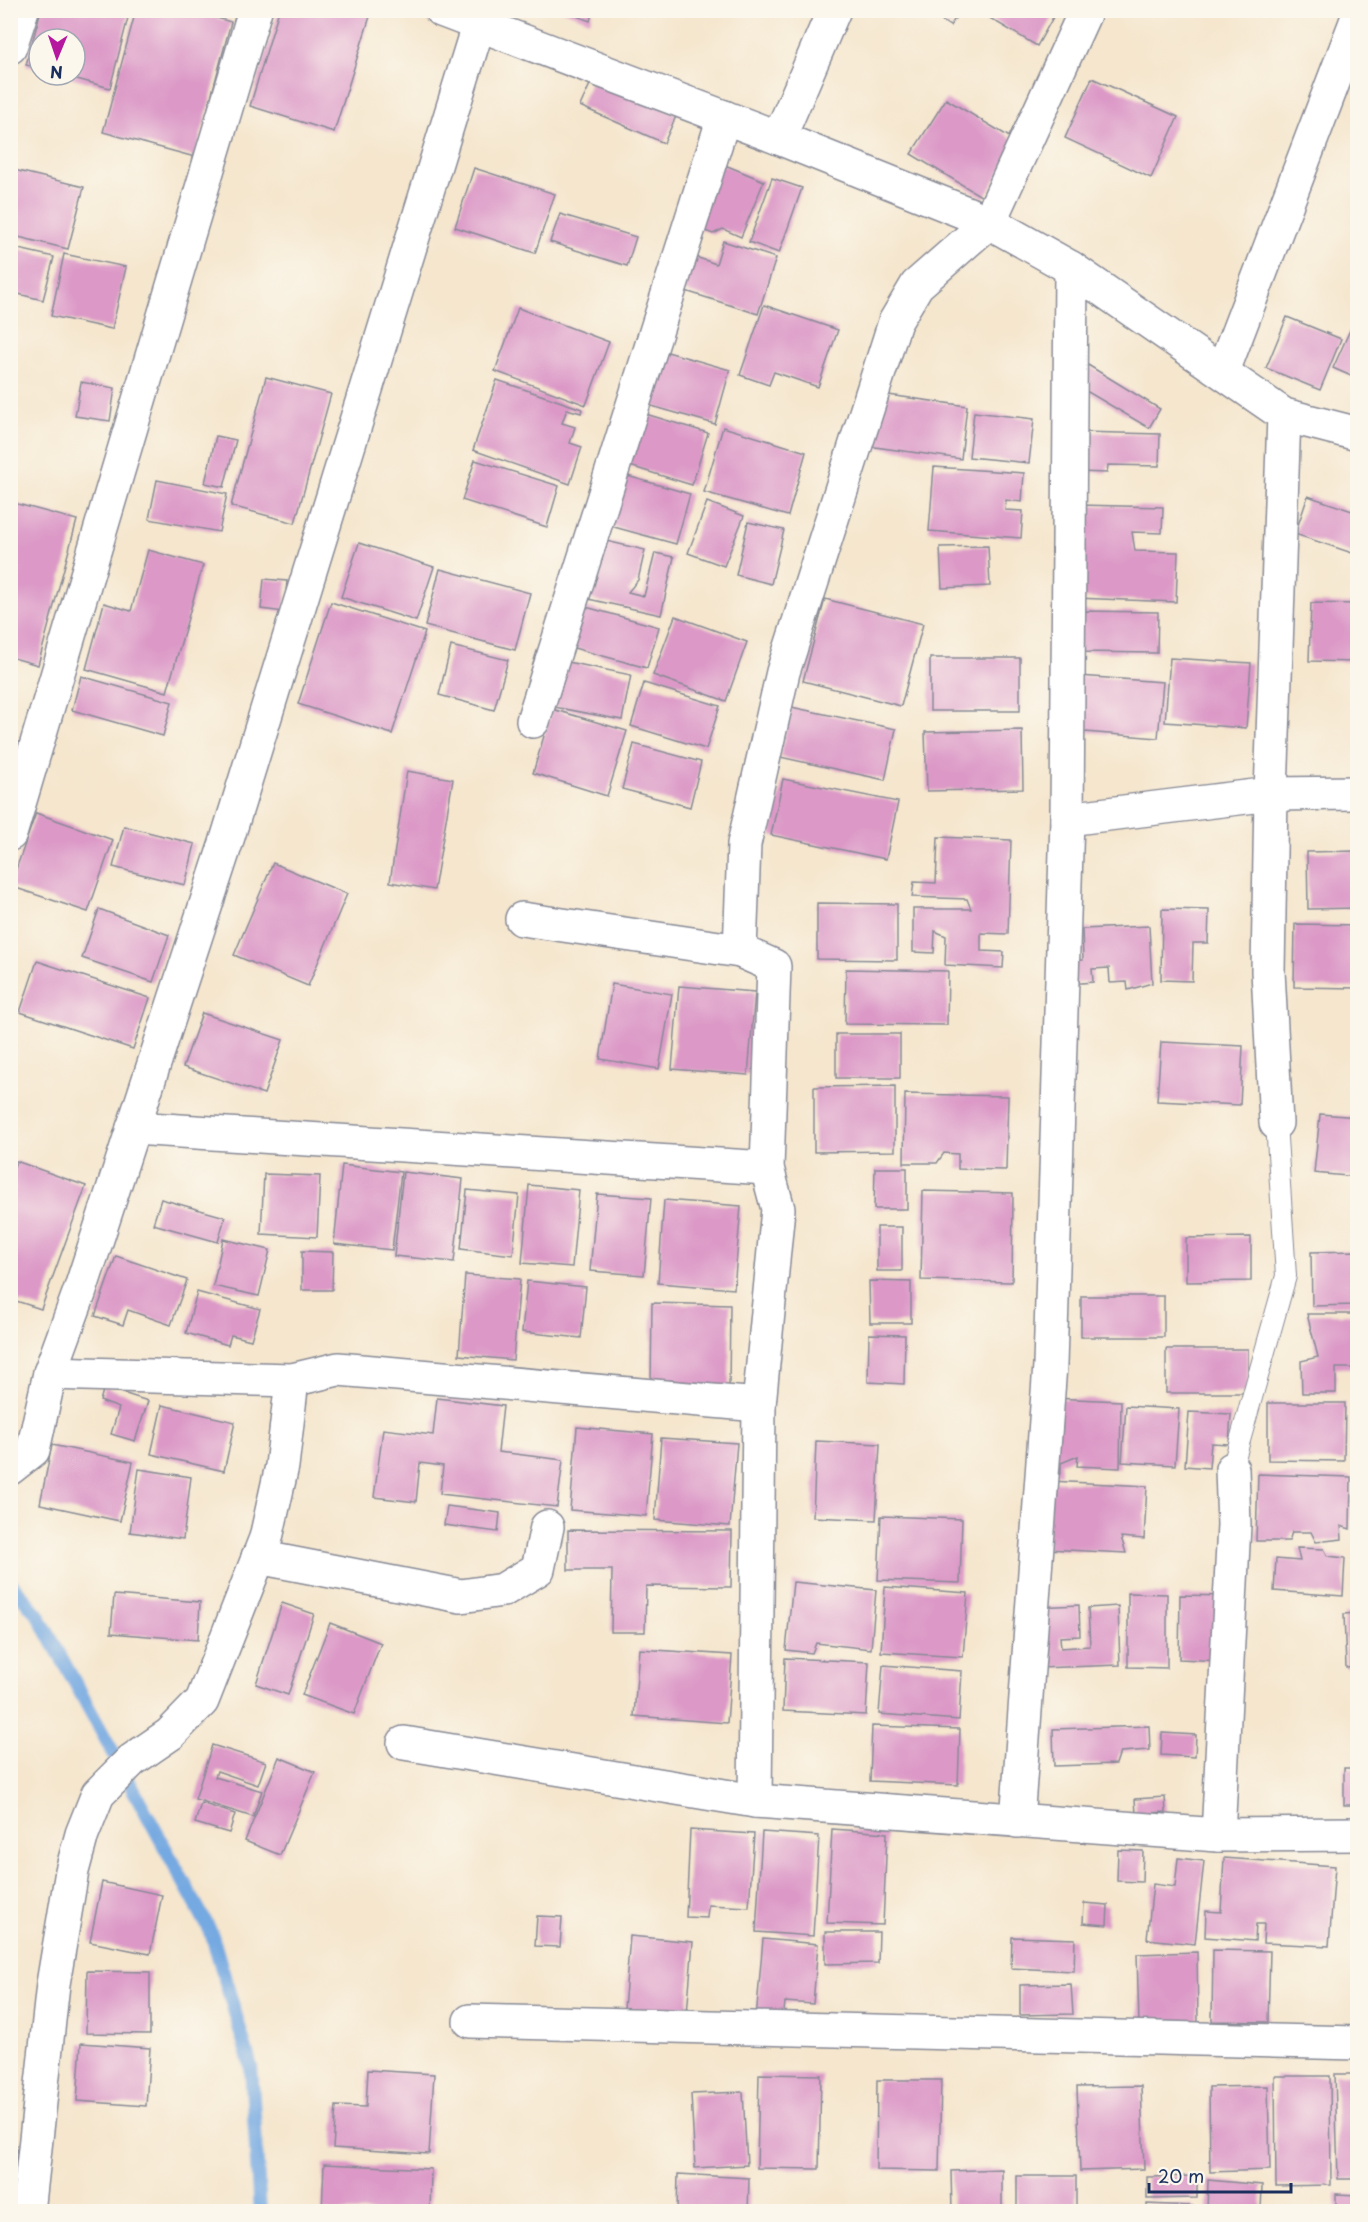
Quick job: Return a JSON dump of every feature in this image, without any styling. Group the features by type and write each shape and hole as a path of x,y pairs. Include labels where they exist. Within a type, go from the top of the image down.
{"street":[{"path":"10,47 22,10"},
{"path":"10,834 255,10"},
{"path":"441,10 480,18 989,222 1071,268 1284,415 1358,434"},
{"path":"779,138 834,10"},
{"path":"740,951 744,844 783,672 895,322 917,285 989,222 1086,10"},
{"path":"1223,371 1358,17"},
{"path":"10,1468 33,1450 50,1373 80,1291 250,768 480,18"},
{"path":"533,721 724,117"},
{"path":"1017,1821 1050,1365 1066,819 1071,268"},
{"path":"1276,1123 1268,971 1271,794 1284,415"},
{"path":"1066,819 1271,794 1358,793"},
{"path":"522,919 740,951 774,966 767,1168 778,1209 759,1406 755,1801"},
{"path":"133,1128 767,1168"},
{"path":"50,1373 292,1380 338,1370 759,1406"},
{"path":"28,2211 53,1984 72,1871 82,1834 98,1794 132,1760 170,1734 202,1701 266,1538 282,1466 292,1380"},
{"path":"1218,1835 1234,1525 1233,1468"},
{"path":"258,1557 461,1596 503,1590 538,1569 547,1527"},
{"path":"404,1743 755,1801 1218,1835 1358,1834"},
{"path":"470,2021 1358,2043"}],"lane":[{"path":"1233,1468 1286,1276 1276,1123"}],"building":[{"path":"41,10 130,10 110,88 87,82 87,27 36,27"},
{"path":"136,10 189,10 231,22 195,157 103,132"},
{"path":"279,10 372,10 334,132 250,106"},
{"path":"561,10 593,10 590,21"},
{"path":"926,10 961,10 950,26"},
{"path":"976,10 1057,10 1037,46"},
{"path":"593,78 677,114 664,143 580,106"},
{"path":"1092,78 1178,117 1151,178 1065,138"},
{"path":"946,99 1018,142 984,198 911,154"},
{"path":"720,163 764,181 741,237 723,229 713,234 695,227"},
{"path":"474,168 555,194 535,253 455,227"},
{"path":"10,169 84,187 68,249 10,235"},
{"path":"772,178 802,188 779,253 749,242"},
{"path":"560,214 636,237 627,266 550,242"},
{"path":"723,241 776,258 758,314 673,287 684,253 716,264"},
{"path":"10,247 54,257 43,300 10,292"},
{"path":"64,254 126,267 112,329 51,316"},
{"path":"764,305 838,330 818,387 774,372 769,385 740,375"},
{"path":"518,308 609,342 586,405 495,371"},
{"path":"1358,312 1358,379 1333,368"},
{"path":"1287,317 1341,339 1320,390 1266,368"},
{"path":"657,349 730,370 715,424 641,403"},
{"path":"1088,365 1160,409 1149,428 1076,385"},
{"path":"266,377 331,394 295,523 231,506"},
{"path":"497,380 582,409 581,413 567,409 562,423 575,427 570,443 582,447 570,484 473,450"},
{"path":"81,382 115,388 110,421 75,416"},
{"path":"874,393 967,406 961,459 868,446"},
{"path":"636,411 708,433 692,485 620,463"},
{"path":"974,412 1034,419 1029,463 969,457"},
{"path":"723,427 806,452 788,516 704,492"},
{"path":"1079,432 1160,434 1159,466 1108,465 1107,473 1079,472"},
{"path":"216,436 236,440 224,487 205,483"},
{"path":"475,460 559,486 547,527 462,500"},
{"path":"934,467 1024,473 1022,502 1006,500 1005,510 1023,511 1021,538 929,531"},
{"path":"617,473 690,494 676,544 603,524"},
{"path":"157,480 227,494 219,532 149,519"},
{"path":"1308,496 1358,513 1358,555 1295,534"},
{"path":"10,502 77,520 38,665 10,657"},
{"path":"707,502 744,516 724,566 688,553"},
{"path":"1079,505 1163,507 1162,533 1132,532 1135,551 1178,552 1176,602 1076,598"},
{"path":"748,522 784,530 771,584 736,575"},
{"path":"602,540 645,550 638,580 628,592 644,596 655,553 674,557 661,615 588,599"},
{"path":"359,543 434,567 416,621 341,597"},
{"path":"988,546 990,586 942,588 940,547"},
{"path":"148,550 203,565 167,692 86,669 104,603 131,611"},
{"path":"440,569 530,593 515,650 425,626"},
{"path":"264,579 287,581 284,612 261,609"},
{"path":"825,599 923,624 901,706 803,681"},
{"path":"331,602 425,632 392,734 298,704"},
{"path":"1311,603 1358,604 1358,662 1309,661"},
{"path":"575,604 659,627 647,668 563,645"},
{"path":"1078,611 1158,612 1157,653 1078,652"},
{"path":"675,616 747,642 726,701 653,675"},
{"path":"451,646 508,660 494,710 439,695"},
{"path":"930,658 1020,658 1020,711 930,711"},
{"path":"1170,658 1251,663 1246,728 1165,722"},
{"path":"563,661 631,675 622,720 554,707"},
{"path":"81,676 172,702 163,736 72,710"},
{"path":"1079,676 1163,682 1158,738 1073,731"},
{"path":"644,683 720,706 706,749 631,726"},
{"path":"791,707 896,729 885,780 780,757"},
{"path":"552,709 627,731 607,796 533,773"},
{"path":"1022,730 1023,789 927,791 925,732"},
{"path":"634,744 701,762 690,807 622,789"},
{"path":"407,771 453,779 434,890 390,882"},
{"path":"783,779 898,802 886,859 771,835"},
{"path":"36,813 113,840 88,912 10,886"},
{"path":"124,826 195,844 185,885 113,867"},
{"path":"938,837 1011,840 1008,934 981,933 981,951 1004,952 1003,968 945,965 946,936 935,931 934,953 913,952 913,909 971,909 967,899 912,897 914,882 936,883"},
{"path":"1358,851 1358,908 1308,909 1307,852"},
{"path":"273,863 347,894 308,986 234,955"},
{"path":"817,903 897,904 897,960 817,959"},
{"path":"99,909 169,935 153,982 82,958"},
{"path":"1162,909 1209,910 1208,943 1193,943 1192,981 1161,980"},
{"path":"1295,924 1358,925 1358,988 1294,987"},
{"path":"1149,926 1152,983 1128,990 1127,982 1110,983 1109,968 1092,969 1093,982 1070,984 1069,961 1083,960 1082,929"},
{"path":"37,961 150,998 133,1049 20,1012"},
{"path":"846,969 948,971 947,1025 845,1024"},
{"path":"612,984 672,994 659,1069 600,1059"},
{"path":"679,986 755,992 748,1075 672,1069"},
{"path":"202,1013 283,1040 264,1094 183,1067"},
{"path":"836,1034 900,1034 900,1078 836,1078"},
{"path":"1161,1042 1243,1046 1240,1105 1157,1101"},
{"path":"895,1086 895,1151 814,1152 814,1087"},
{"path":"905,1094 1008,1096 1006,1170 958,1169 958,1154 944,1153 937,1163 904,1163"},
{"path":"1320,1114 1358,1117 1358,1177 1314,1173"},
{"path":"16,1161 86,1186 41,1309 10,1299 10,1178"},
{"path":"342,1165 401,1172 392,1250 334,1244"},
{"path":"875,1168 907,1168 907,1209 874,1209"},
{"path":"403,1172 463,1179 454,1262 394,1256"},
{"path":"264,1174 320,1176 317,1237 261,1234"},
{"path":"529,1185 579,1190 572,1267 522,1263"},
{"path":"467,1190 519,1195 513,1255 461,1249"},
{"path":"923,1191 1013,1193 1012,1282 921,1280"},
{"path":"597,1194 651,1198 644,1275 590,1271"},
{"path":"161,1199 225,1217 218,1242 153,1224"},
{"path":"664,1200 741,1206 734,1289 658,1283"},
{"path":"877,1227 902,1227 902,1271 877,1271"},
{"path":"1251,1237 1251,1281 1186,1282 1186,1238"},
{"path":"223,1239 270,1250 259,1296 213,1286"},
{"path":"302,1251 333,1252 332,1290 302,1290"},
{"path":"1358,1251 1358,1305 1312,1306 1311,1252"},
{"path":"116,1256 187,1280 171,1325 128,1310 123,1325 95,1316"},
{"path":"465,1275 520,1279 513,1360 459,1355"},
{"path":"527,1281 586,1287 581,1338 522,1332"},
{"path":"869,1281 911,1282 911,1323 870,1323"},
{"path":"197,1292 260,1309 251,1340 231,1335 228,1345 186,1333"},
{"path":"1081,1296 1164,1296 1164,1337 1081,1337"},
{"path":"652,1303 730,1305 729,1387 651,1385"},
{"path":"1307,1314 1358,1314 1358,1368 1336,1368 1336,1393 1302,1393 1301,1361 1318,1357"},
{"path":"869,1334 905,1335 904,1384 868,1382"},
{"path":"1166,1349 1248,1349 1248,1393 1166,1393"},
{"path":"1353,1380 1358,1380 1358,1407 1354,1407"},
{"path":"104,1387 148,1401 135,1441 111,1434 119,1408 100,1401"},
{"path":"437,1398 503,1406 498,1452 563,1460 557,1507 440,1494 443,1466 420,1463 416,1502 374,1497 383,1429 433,1435"},
{"path":"1052,1398 1121,1401 1120,1468 1077,1466 1078,1456 1061,1463 1061,1474 1050,1473"},
{"path":"1268,1403 1345,1403 1344,1461 1268,1460"},
{"path":"162,1405 235,1422 224,1471 151,1454"},
{"path":"1126,1406 1179,1409 1175,1465 1122,1462"},
{"path":"1189,1412 1231,1414 1229,1444 1211,1443 1209,1468 1185,1466"},
{"path":"577,1427 653,1434 646,1516 570,1510"},
{"path":"661,1438 737,1443 730,1526 655,1520"},
{"path":"816,1441 880,1444 876,1520 813,1517"},
{"path":"52,1445 133,1462 120,1521 40,1504"},
{"path":"139,1469 191,1477 183,1539 130,1532"},
{"path":"1258,1474 1351,1477 1350,1529 1341,1526 1342,1539 1316,1542 1311,1532 1292,1532 1289,1541 1256,1541"},
{"path":"1050,1481 1147,1486 1144,1539 1121,1537 1126,1553 1047,1549"},
{"path":"447,1506 500,1513 498,1532 444,1525"},
{"path":"881,1516 962,1519 960,1583 878,1580"},
{"path":"568,1530 732,1531 731,1587 646,1586 645,1632 611,1632 612,1570 568,1570"},
{"path":"1297,1548 1324,1549 1328,1556 1345,1558 1343,1596 1274,1591 1276,1559 1300,1561"},
{"path":"793,1582 876,1590 871,1649 816,1643 812,1653 786,1650"},
{"path":"885,1587 968,1593 963,1657 881,1652"},
{"path":"1128,1593 1167,1594 1167,1668 1128,1667"},
{"path":"114,1595 200,1602 198,1640 111,1633"},
{"path":"1180,1595 1226,1596 1223,1661 1179,1659"},
{"path":"282,1603 314,1614 288,1695 256,1684"},
{"path":"1079,1605 1080,1636 1060,1637 1061,1648 1090,1646 1088,1608 1118,1606 1120,1665 1039,1668 1037,1607"},
{"path":"1358,1613 1358,1667 1346,1668 1344,1614"},
{"path":"330,1623 381,1643 354,1714 302,1695"},
{"path":"639,1649 732,1655 727,1723 634,1716"},
{"path":"785,1658 869,1662 866,1715 783,1711"},
{"path":"883,1665 962,1671 959,1720 879,1714"},
{"path":"872,1726 960,1729 958,1785 870,1781"},
{"path":"1149,1726 1150,1750 1120,1752 1116,1764 1054,1766 1053,1729"},
{"path":"1162,1733 1196,1735 1195,1757 1161,1755"},
{"path":"212,1745 266,1762 258,1785 217,1771 215,1777 262,1791 253,1817 195,1799"},
{"path":"279,1757 315,1772 280,1855 245,1841"},
{"path":"1344,1768 1358,1768 1358,1805 1344,1805"},
{"path":"1165,1797 1166,1812 1136,1814 1135,1799"},
{"path":"201,1803 235,1814 229,1833 195,1823"},
{"path":"832,1829 887,1833 883,1925 827,1923"},
{"path":"690,1830 754,1834 749,1907 708,1905 707,1918 686,1917"},
{"path":"762,1832 819,1836 813,1936 756,1932"},
{"path":"1118,1850 1143,1851 1142,1882 1117,1881"},
{"path":"1178,1858 1204,1861 1195,1944 1147,1939 1153,1884 1175,1887"},
{"path":"1224,1858 1335,1866 1329,1946 1263,1943 1264,1924 1256,1924 1255,1941 1205,1937 1206,1911 1221,1912"},
{"path":"102,1882 162,1895 150,1954 90,1942"},
{"path":"1084,1903 1108,1905 1107,1925 1083,1923"},
{"path":"537,1916 562,1917 560,1947 535,1946"},
{"path":"825,1932 879,1932 878,1963 825,1964"},
{"path":"630,1936 693,1942 687,2014 624,2009"},
{"path":"1012,1937 1075,1939 1074,1971 1011,1968"},
{"path":"763,1939 818,1944 813,2004 785,2002 783,2021 756,2019"},
{"path":"1213,1950 1270,1951 1268,2022 1212,2021"},
{"path":"1197,1952 1198,2022 1139,2024 1137,1954"},
{"path":"87,1971 150,1972 150,2034 86,2033"},
{"path":"1071,1984 1073,2014 1020,2015 1020,1985"},
{"path":"81,2043 150,2048 146,2106 77,2101"},
{"path":"368,2070 434,2074 429,2154 333,2148 336,2106 366,2107"},
{"path":"759,2074 821,2075 819,2169 757,2168"},
{"path":"1335,2074 1358,2074 1358,2179 1338,2179"},
{"path":"1275,2076 1330,2076 1331,2185 1276,2186"},
{"path":"877,2080 941,2080 939,2171 876,2170"},
{"path":"1141,2086 1144,2169 1080,2171 1077,2087"},
{"path":"1268,2086 1270,2170 1210,2172 1209,2087"},
{"path":"743,2092 747,2165 695,2168 691,2094"},
{"path":"324,2164 431,2169 430,2212 322,2212"},
{"path":"1002,2169 1002,2212 952,2212 951,2171"},
{"path":"678,2174 749,2178 748,2212 677,2212"},
{"path":"1017,2176 1076,2176 1076,2212 1017,2212"},
{"path":"1197,2176 1197,2198 1147,2199 1147,2177"},
{"path":"1208,2180 1262,2185 1261,2212 1207,2212"},
{"path":"1336,2194 1358,2195 1358,2212 1336,2212"},
{"path":"1147,2204 1193,2206 1193,2212 1147,2212"}],"waterway":[{"path":"10,1582 38,1615 211,1932 251,2067 260,2212"}]}
